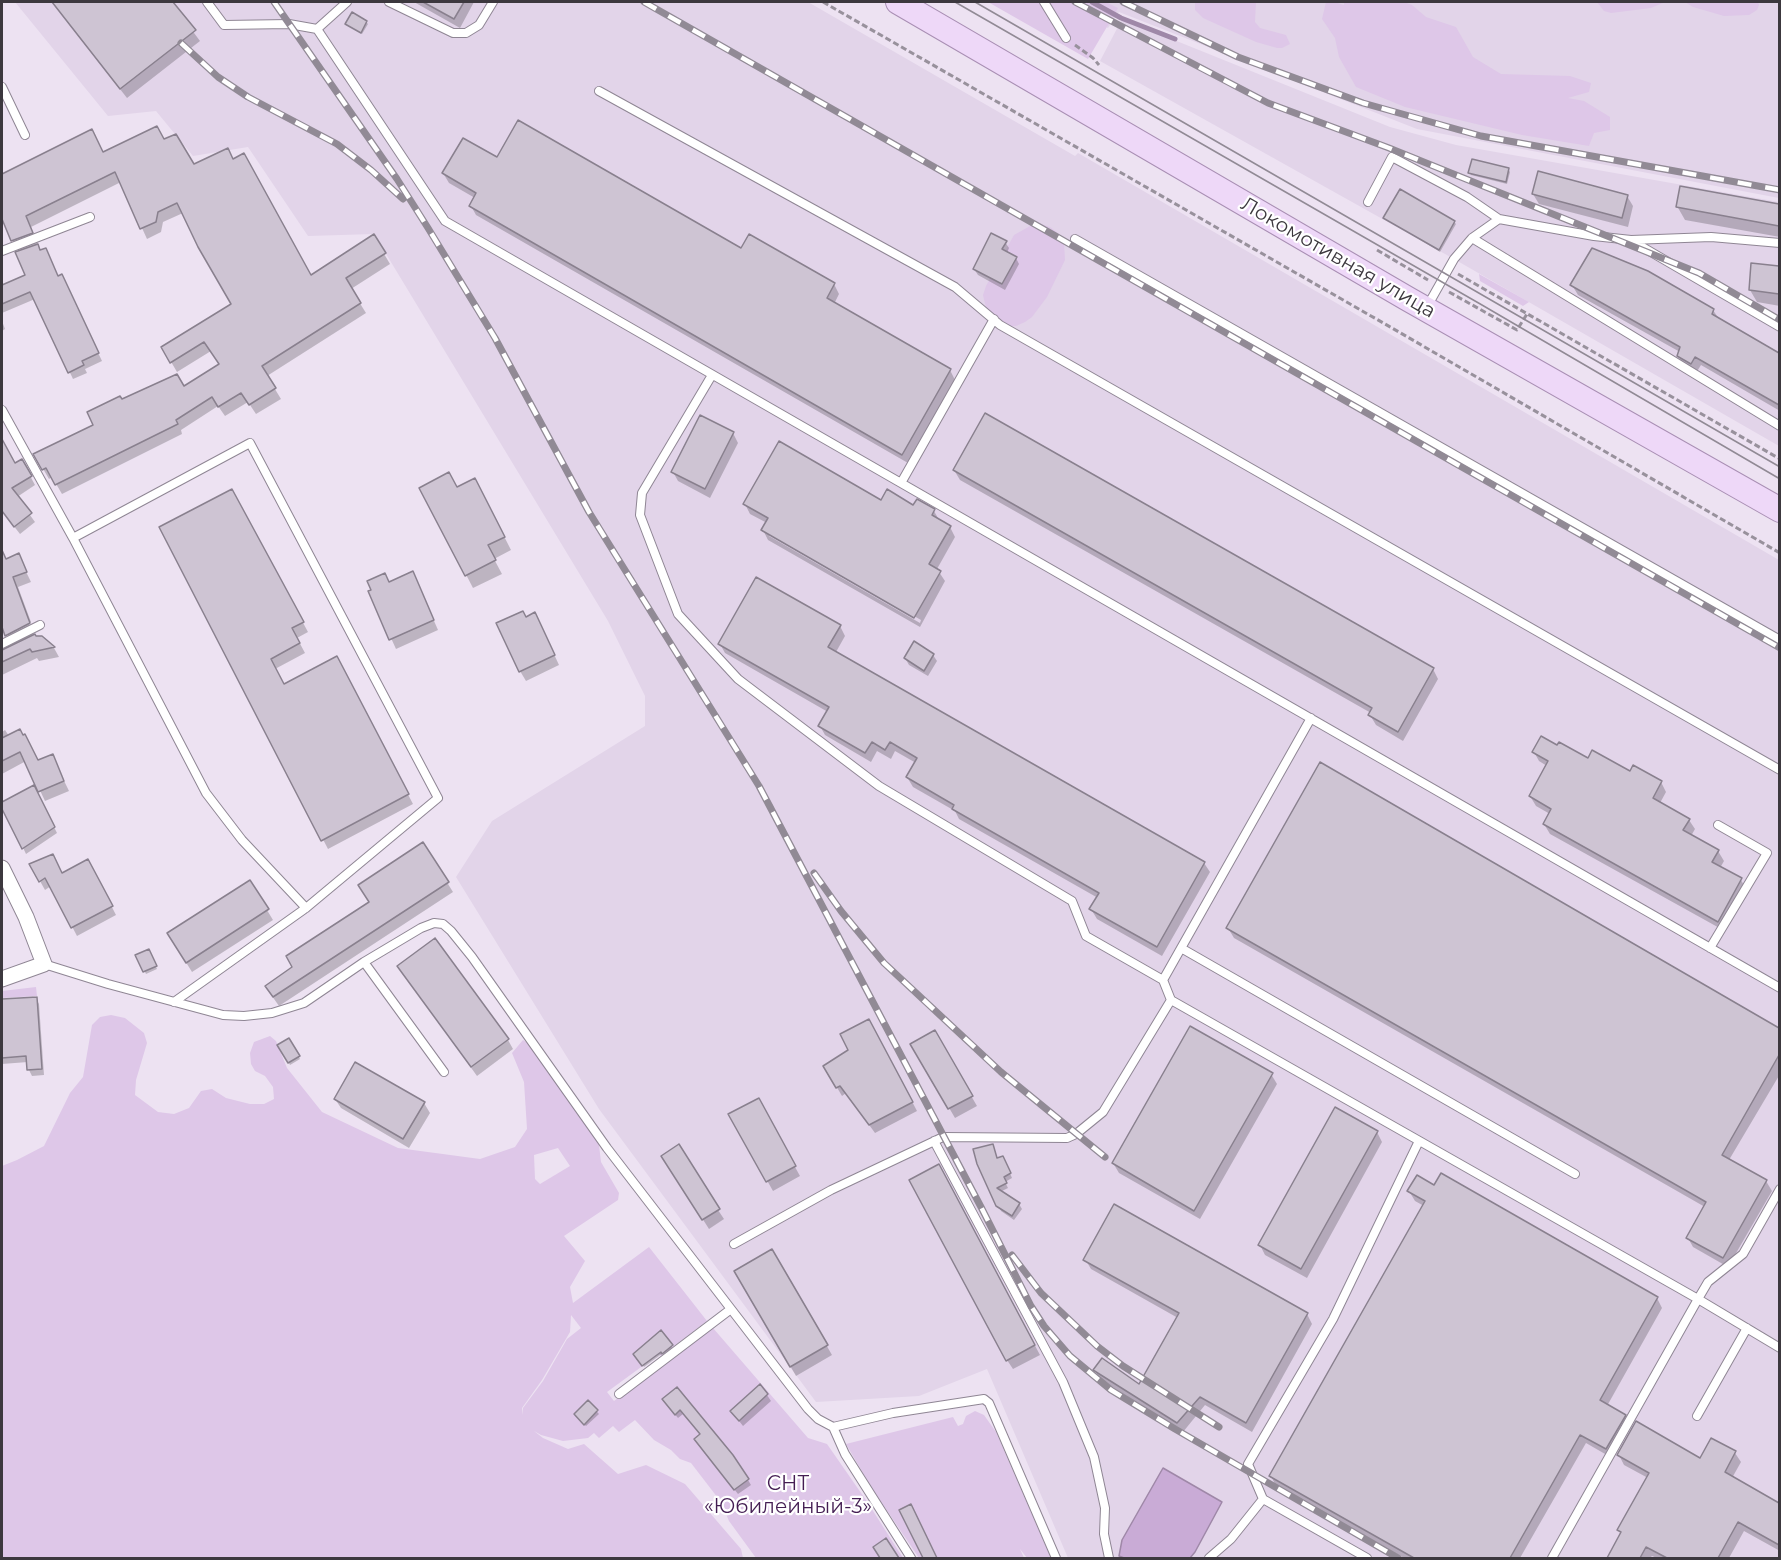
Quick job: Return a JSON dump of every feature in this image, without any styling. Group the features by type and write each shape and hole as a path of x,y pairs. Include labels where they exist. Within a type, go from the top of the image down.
{"main road":[{"name":"Локомотивная улица","path":"898,2 1426,309 1779,510"}],"street":[{"path":"2,868 26,917 44,963 2,979"}],"lane":[{"path":"207,2 224,25 289,24 317,29 445,221 1779,988"},
{"path":"317,29 347,2"},
{"path":"389,2 453,33 466,33 479,25 493,2"},
{"path":"1044,2 1066,38"},
{"path":"2,87 25,135"},
{"path":"598,91 955,287 994,320 1779,770"},
{"path":"1368,202 1392,157 1467,197 1500,219 1594,236 1631,240 1711,237 1779,243"},
{"path":"2,251 90,217"},
{"path":"1426,309 1454,259 1472,238 1500,219"},
{"path":"1075,238 1779,640"},
{"path":"1472,238 1779,426"},
{"path":"1631,240 1779,327"},
{"path":"901,483 994,320"},
{"path":"712,375 642,493 640,514 678,615 738,679 879,786 1072,901 1086,936 1163,980 1171,1000 1779,1347"},
{"path":"2,410 73,538 206,793 242,840 306,908"},
{"path":"73,538 249,444 438,798 306,908 174,1002"},
{"path":"2,644 40,625"},
{"path":"1163,980 1311,718"},
{"path":"1710,948 1767,853 1718,825"},
{"path":"44,963 108,984 223,1015 244,1016 272,1013 304,1003 364,962 421,928 434,922 443,924 472,957 607,1148 808,1409 818,1419 833,1427 845,1454 911,1558"},
{"path":"1181,948 1575,1174"},
{"path":"364,962 444,1072"},
{"path":"734,1244 831,1190 944,1137 1067,1138 1076,1134 1103,1112 1171,1000"},
{"path":"934,1141 1063,1382 1094,1457 1105,1508 1104,1534 1109,1558"},
{"path":"1367,1558 1263,1499 1248,1464 1333,1319 1419,1141"},
{"path":"1552,1558 1708,1282 1743,1254 1779,1189"},
{"path":"619,1394 731,1309"},
{"path":"1697,1416 1747,1328"},
{"path":"833,1427 892,1413 984,1399 989,1403 1056,1558"},
{"path":"1209,1558 1232,1539 1263,1499"}],"path":[{"path":"823,2 1779,553"},
{"path":"1066,38 1099,64"},
{"path":"1377,250 1517,330 1527,314"},
{"path":"1449,268 1779,459"}],"shaded area":[{"path":"15,2 808,2 1075,156 1078,153 1779,560 1779,1558 1068,1558 987,1369 919,1396 816,1402 599,1109 456,877 492,821 645,726 645,696 608,621 374,234 308,236 248,147 193,156 156,111 108,116"},
{"path":"1060,2 1779,2 1779,198 1417,129 1119,12 1108,28"},
{"path":"1122,19 1390,127 1456,145 1779,202 1779,446 1454,259 1100,61"},
{"path":"1163,1468 1222,1502 1190,1558 1124,1558 1119,1556 1122,1540"}],"green space":[{"path":"988,2 1106,2 1118,8 1088,59"},
{"path":"1195,2 1256,2 1255,22 1260,28 1286,35 1290,44 1277,48 1256,42 1203,18 1195,10"},
{"path":"1326,2 1344,5 1344,2 1404,2 1412,5 1426,17 1456,27 1473,57 1501,74 1570,76 1591,83 1589,92 1568,98 1584,101 1610,117 1610,130 1594,133 1589,146 1522,135 1405,107 1356,87 1339,57 1335,38 1322,19"},
{"path":"1597,2 1665,2 1651,8 1611,13 1604,11"},
{"path":"1685,2 1758,2 1759,5 1757,10 1749,15 1724,16 1693,7"},
{"path":"1041,224 1059,234 1064,243 1065,260 1047,297 1032,317 1016,326 1008,326 986,308 983,295 1014,235 1032,225"},
{"path":"1479,274 1529,302 1523,306 1480,281"},
{"path":"36,987 37,996 2,998 2,991"},
{"path":"111,1015 125,1018 144,1033 147,1043 136,1080 135,1095 158,1112 174,1114 189,1108 201,1091 212,1089 226,1098 250,1104 264,1104 274,1099 273,1087 265,1076 255,1071 251,1064 250,1053 254,1042 270,1036 276,1041 287,1068 322,1112 398,1148 480,1159 515,1147 527,1129 524,1082 512,1053 523,1040 536,1049 594,1135 599,1145 601,1162 619,1193 618,1200 564,1236 585,1261 570,1287 573,1303 649,1247 707,1321 661,1356 659,1354 607,1392 614,1401 713,1328 808,1438 827,1444 903,1558 756,1558 729,1521 721,1502 691,1463 680,1459 671,1450 654,1440 635,1420 619,1432 613,1426 599,1438 594,1433 588,1438 563,1441 534,1431 543,1438 568,1449 584,1444 618,1474 646,1465 685,1484 741,1549 743,1558 2,1558 2,1166 44,1146 70,1093 83,1077 92,1025 100,1017","holes":["558,1148 570,1166 540,1184 535,1179 534,1155","571,1315 581,1328 567,1339 543,1381 523,1408 523,1415 522,1408 542,1380 570,1332"]},
{"name":"СНТ «Юбилейный-3»","path":"975,1411 984,1415 996,1432 1051,1558 1027,1558 1020,1549 1024,1558 919,1558 871,1487 846,1444 953,1417 958,1426 963,1424 966,1416"}],"building":[{"path":"52,2 173,2 196,30 120,89"},
{"path":"423,2 464,2 454,19"},
{"path":"352,12 367,21 361,33 345,24"},
{"path":"518,120 741,248 749,234 835,283 827,298 951,369 902,455 469,206 476,193 442,173 463,138 497,157"},
{"path":"157,126 164,139 176,134 194,164 228,148 233,159 244,153 311,275 374,234 386,253 346,278 361,303 262,366 276,388 249,405 241,393 218,407 212,397 176,420 178,424 55,485 46,468 42,470 33,454 93,425 87,412 120,396 122,399 177,374 184,386 219,364 204,342 170,363 161,347 231,304 198,247 177,203 158,212 156,222 140,229 115,172 26,216 33,233 11,241 2,219 2,174 92,129 103,152"},
{"path":"1472,159 1509,168 1506,182 1468,173"},
{"path":"1538,171 1628,195 1622,218 1532,194"},
{"path":"1680,186 1779,204 1779,226 1676,207"},
{"path":"1400,189 1455,221 1439,250 1383,218"},
{"path":"991,233 1007,241 1002,249 1017,257 1002,284 973,269"},
{"path":"38,244 40,250 46,248 58,276 62,274 99,353 82,361 84,365 68,373 30,292 2,304 2,285 25,275 15,252"},
{"path":"1592,248 1648,271 1714,309 1712,314 1779,353 1779,405 1695,357 1691,364 1677,356 1680,347 1570,285"},
{"path":"1751,263 1779,266 1779,294 1749,290"},
{"path":"985,413 1434,668 1398,732 1368,715 1372,708 953,470"},
{"path":"700,415 734,432 705,489 671,472"},
{"path":"2,439 15,463 22,459 32,476 12,488 32,513 14,527 2,511"},
{"path":"779,441 881,500 887,489 913,505 917,499 935,509 932,515 951,526 929,564 941,571 914,618 761,530 768,518 743,504"},
{"path":"449,472 457,487 475,478 505,537 488,545 496,560 465,576 419,488"},
{"path":"232,489 304,622 292,628 300,643 271,659 284,684 337,656 409,794 321,841 159,527"},
{"path":"2,550 6,559 19,553 27,572 13,577 30,623 5,636 2,627"},
{"path":"413,571 434,620 389,640 368,591 371,590 367,581 385,573 389,582"},
{"path":"756,577 841,625 828,647 1205,862 1157,947 1089,909 1099,893 952,809 954,805 906,777 917,758 890,742 885,750 872,742 865,753 818,726 829,707 718,644"},
{"path":"523,611 526,617 535,612 555,655 519,672 496,623"},
{"path":"35,634 42,636 55,647 32,652 30,649 2,662 2,650"},
{"path":"914,641 934,654 924,671 904,658"},
{"path":"20,729 23,735 25,734 38,760 53,754 64,781 38,792 20,752 2,761 2,738"},
{"path":"1541,736 1557,745 1559,742 1588,758 1592,750 1630,771 1633,765 1662,781 1653,798 1690,819 1683,830 1719,850 1712,862 1742,878 1718,922 1543,824 1551,809 1529,796 1548,761 1532,752"},
{"path":"1320,762 1779,1028 1779,1055 1722,1155 1767,1180 1723,1258 1686,1238 1706,1202 1226,928"},
{"path":"34,785 55,827 22,849 2,809 2,802"},
{"path":"423,842 449,882 273,997 265,986 292,967 286,956 369,902 358,885"},
{"path":"53,854 62,873 88,859 113,906 71,928 45,878 39,882 29,864"},
{"path":"250,880 269,909 186,963 167,933"},
{"path":"435,938 509,1039 471,1067 397,966"},
{"path":"149,949 157,966 143,972 135,955"},
{"path":"37,997 42,1069 27,1070 26,1056 2,1058 2,999"},
{"path":"869,1019 913,1102 869,1125 840,1086 836,1088 823,1066 848,1050 840,1034"},
{"path":"1190,1026 1273,1073 1194,1211 1112,1163"},
{"path":"935,1030 973,1096 948,1109 910,1044"},
{"path":"289,1038 300,1056 288,1063 277,1045"},
{"path":"355,1062 425,1102 403,1139 334,1099"},
{"path":"759,1098 796,1166 766,1182 728,1114"},
{"path":"1335,1107 1378,1131 1301,1269 1258,1245"},
{"path":"679,1144 720,1209 702,1220 661,1156"},
{"path":"993,1144 997,1158 1003,1156 1011,1173 1004,1177 1007,1183 997,1188 1020,1203 1012,1216 996,1206 977,1164 973,1149"},
{"path":"939,1164 1035,1345 1006,1361 909,1180"},
{"path":"1441,1173 1658,1297 1600,1400 1626,1415 1606,1449 1580,1435 1510,1558 1414,1558 1269,1476 1425,1201 1407,1191 1417,1175 1434,1185"},
{"path":"1114,1204 1308,1313 1246,1423 1200,1397 1177,1423 1093,1370 1102,1358 1139,1384 1179,1313 1083,1260"},
{"path":"772,1249 828,1345 790,1367 734,1271"},
{"path":"661,1330 673,1345 642,1366 633,1354"},
{"path":"760,1384 768,1394 739,1421 730,1411"},
{"path":"677,1387 733,1455 749,1479 734,1490 694,1439 700,1434 680,1410 675,1415 662,1399"},
{"path":"588,1400 598,1410 584,1425 574,1414"},
{"path":"1636,1421 1700,1458 1711,1438 1736,1451 1725,1472 1779,1503 1779,1545 1738,1522 1718,1558 1667,1558 1646,1547 1640,1558 1607,1558 1621,1532 1617,1530 1649,1473 1617,1455"},
{"path":"911,1504 937,1558 923,1558 899,1510"},
{"path":"886,1538 899,1558 880,1558 873,1547"}],"waterway":[{"path":"1092,2 1121,18 1175,39"}],"tram line":[{"path":"955,2 1780,479"},
{"path":"975,2 1780,467"}],"railway":[{"path":"274,2 397,179 428,228 495,338 589,512 759,786 1031,1306 1044,1326 1070,1356 1111,1390 1398,1558"},
{"path":"644,2 1780,648"},
{"path":"1075,2 1268,103 1389,148 1699,273 1780,320"},
{"path":"1123,2 1238,57 1363,103 1481,136 1780,190"},
{"path":"181,43 218,77 248,97 337,144 403,199"},
{"path":"814,873 841,911 884,963 1001,1072 1105,1157"},
{"path":"1012,1255 1041,1293 1097,1346 1123,1366 1219,1427"}]}
